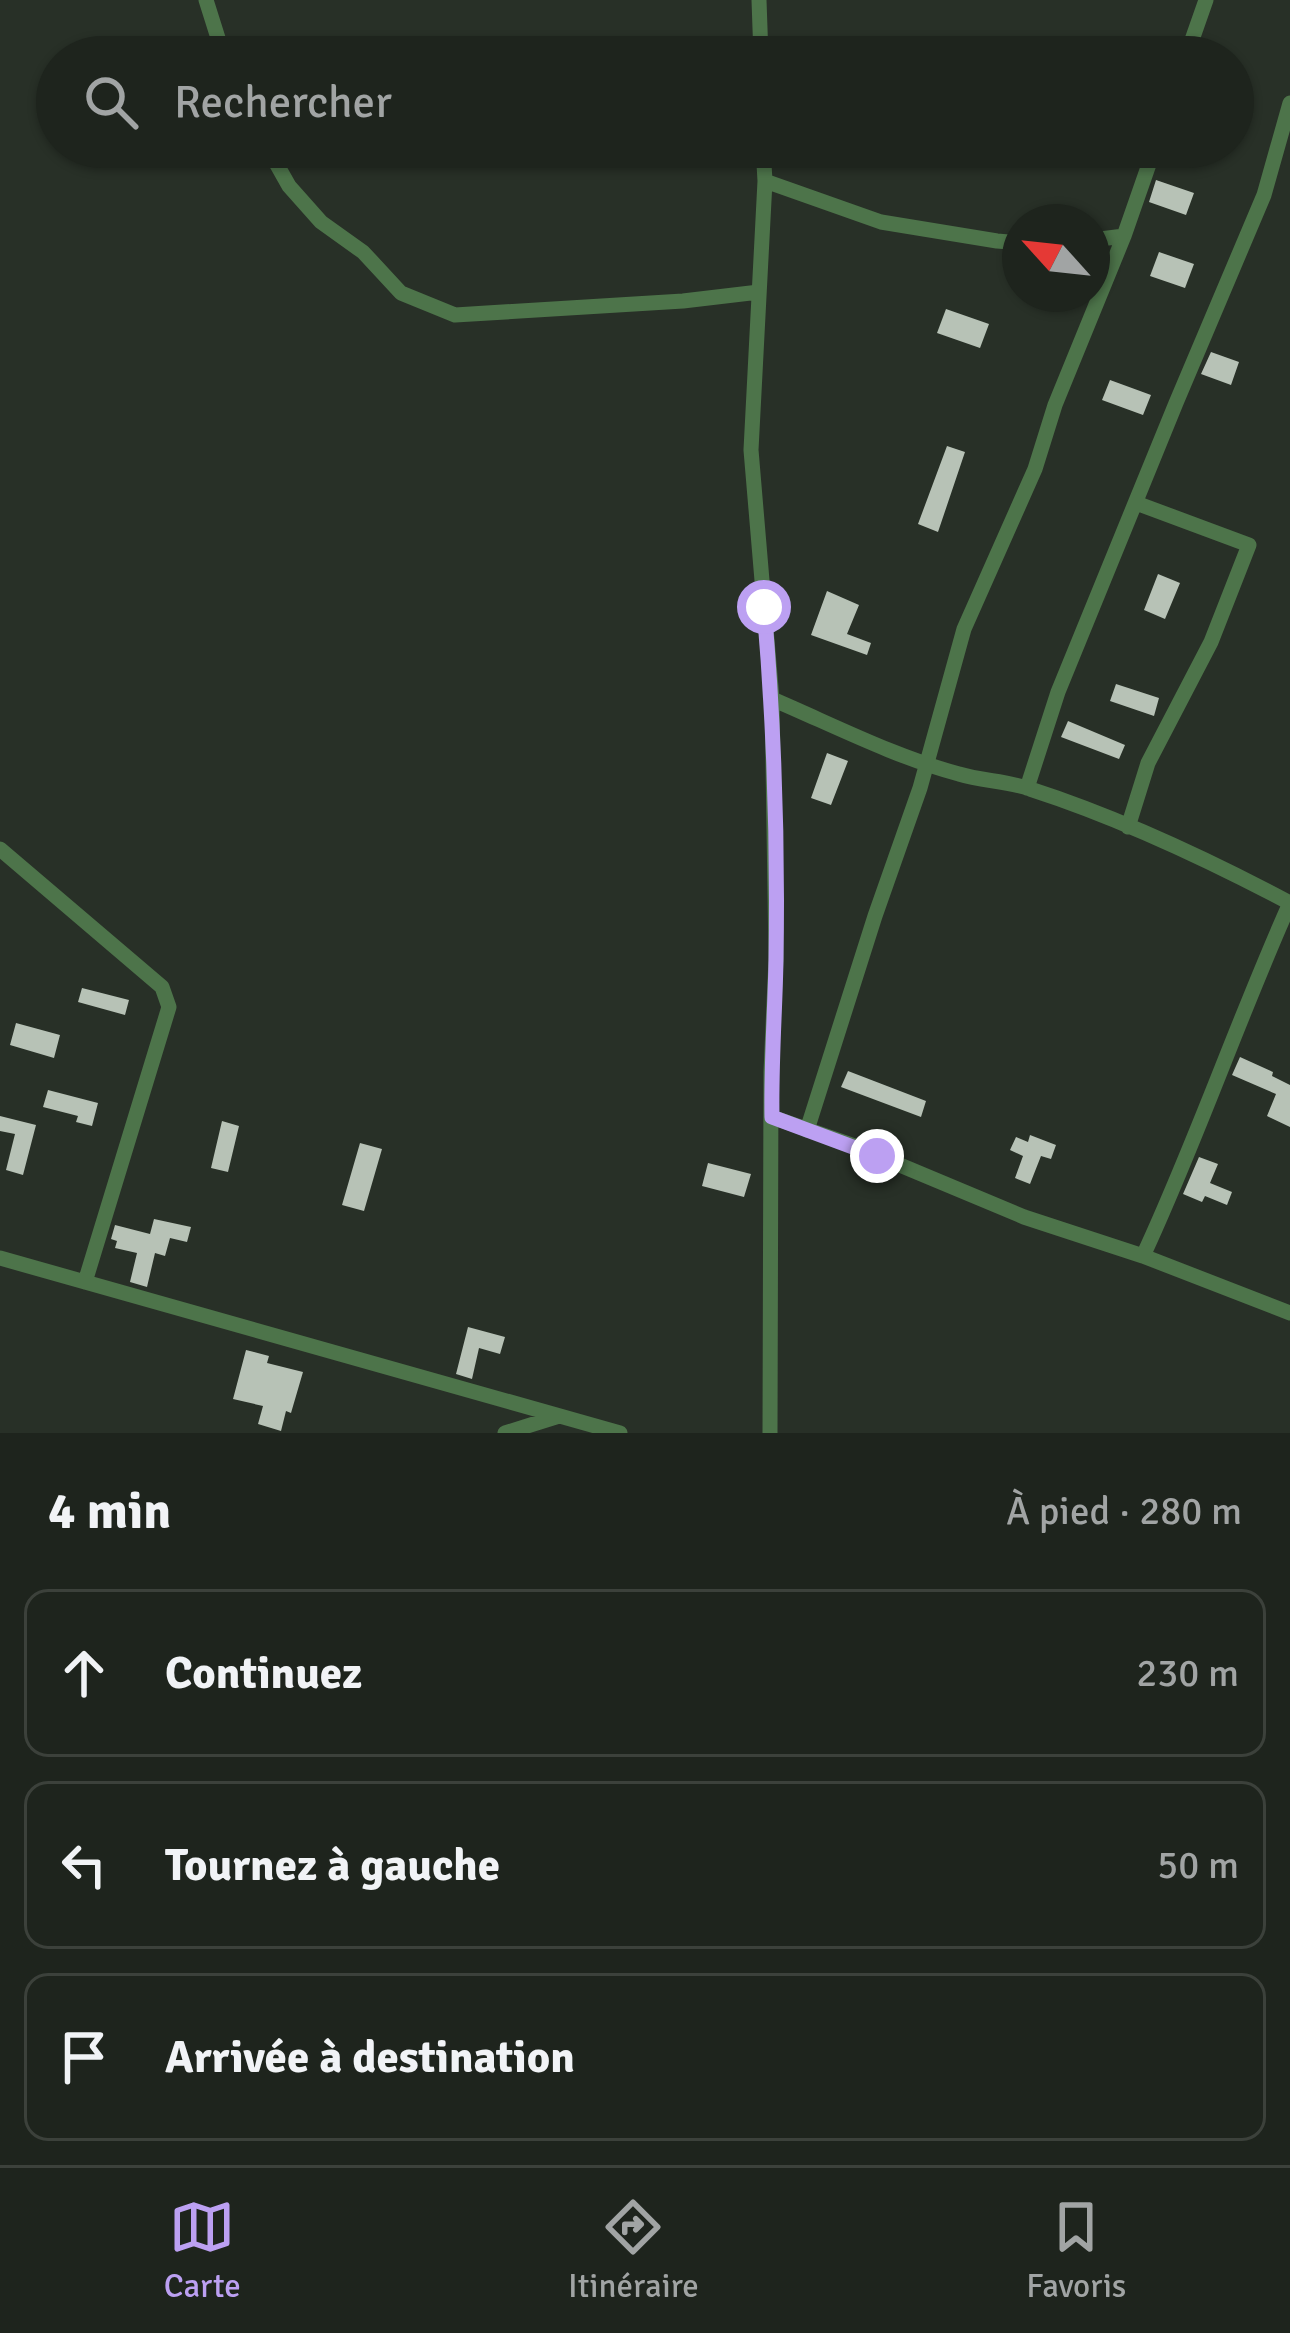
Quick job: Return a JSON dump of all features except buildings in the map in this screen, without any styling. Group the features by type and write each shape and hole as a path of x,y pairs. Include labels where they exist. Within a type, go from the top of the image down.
{"street":[{"path":"759,0 760,36"},
{"path":"1193,36 1205,0"},
{"path":"204,1 216,36"},
{"path":"1027,788 1058,692 1264,195 1290,103"},
{"path":"279,168 321,222 363,252 401,293 454,315 759,292"},
{"path":"764,168 751,450 772,699 776,958 770,1433"},
{"path":"807,1130 920,788 964,629 1035,469 1055,405 1148,168"},
{"path":"765,181 881,222 1002,242"},
{"path":"1110,238 1124,236"},
{"path":"1128,827 1148,764 1211,642 1249,545 1136,503"},
{"path":"772,699 926,764 1027,788 1128,827 1210,861 1290,903 1143,1256"},
{"path":"0,849 162,987 169,1007 85,1282"},
{"path":"772,1117 1290,1313"},
{"path":"0,1258 620,1433"},
{"path":"505,1433 560,1416"}],"route":[{"path":"764,607 772,699 776,958 772,1117 877,1156"}]}
